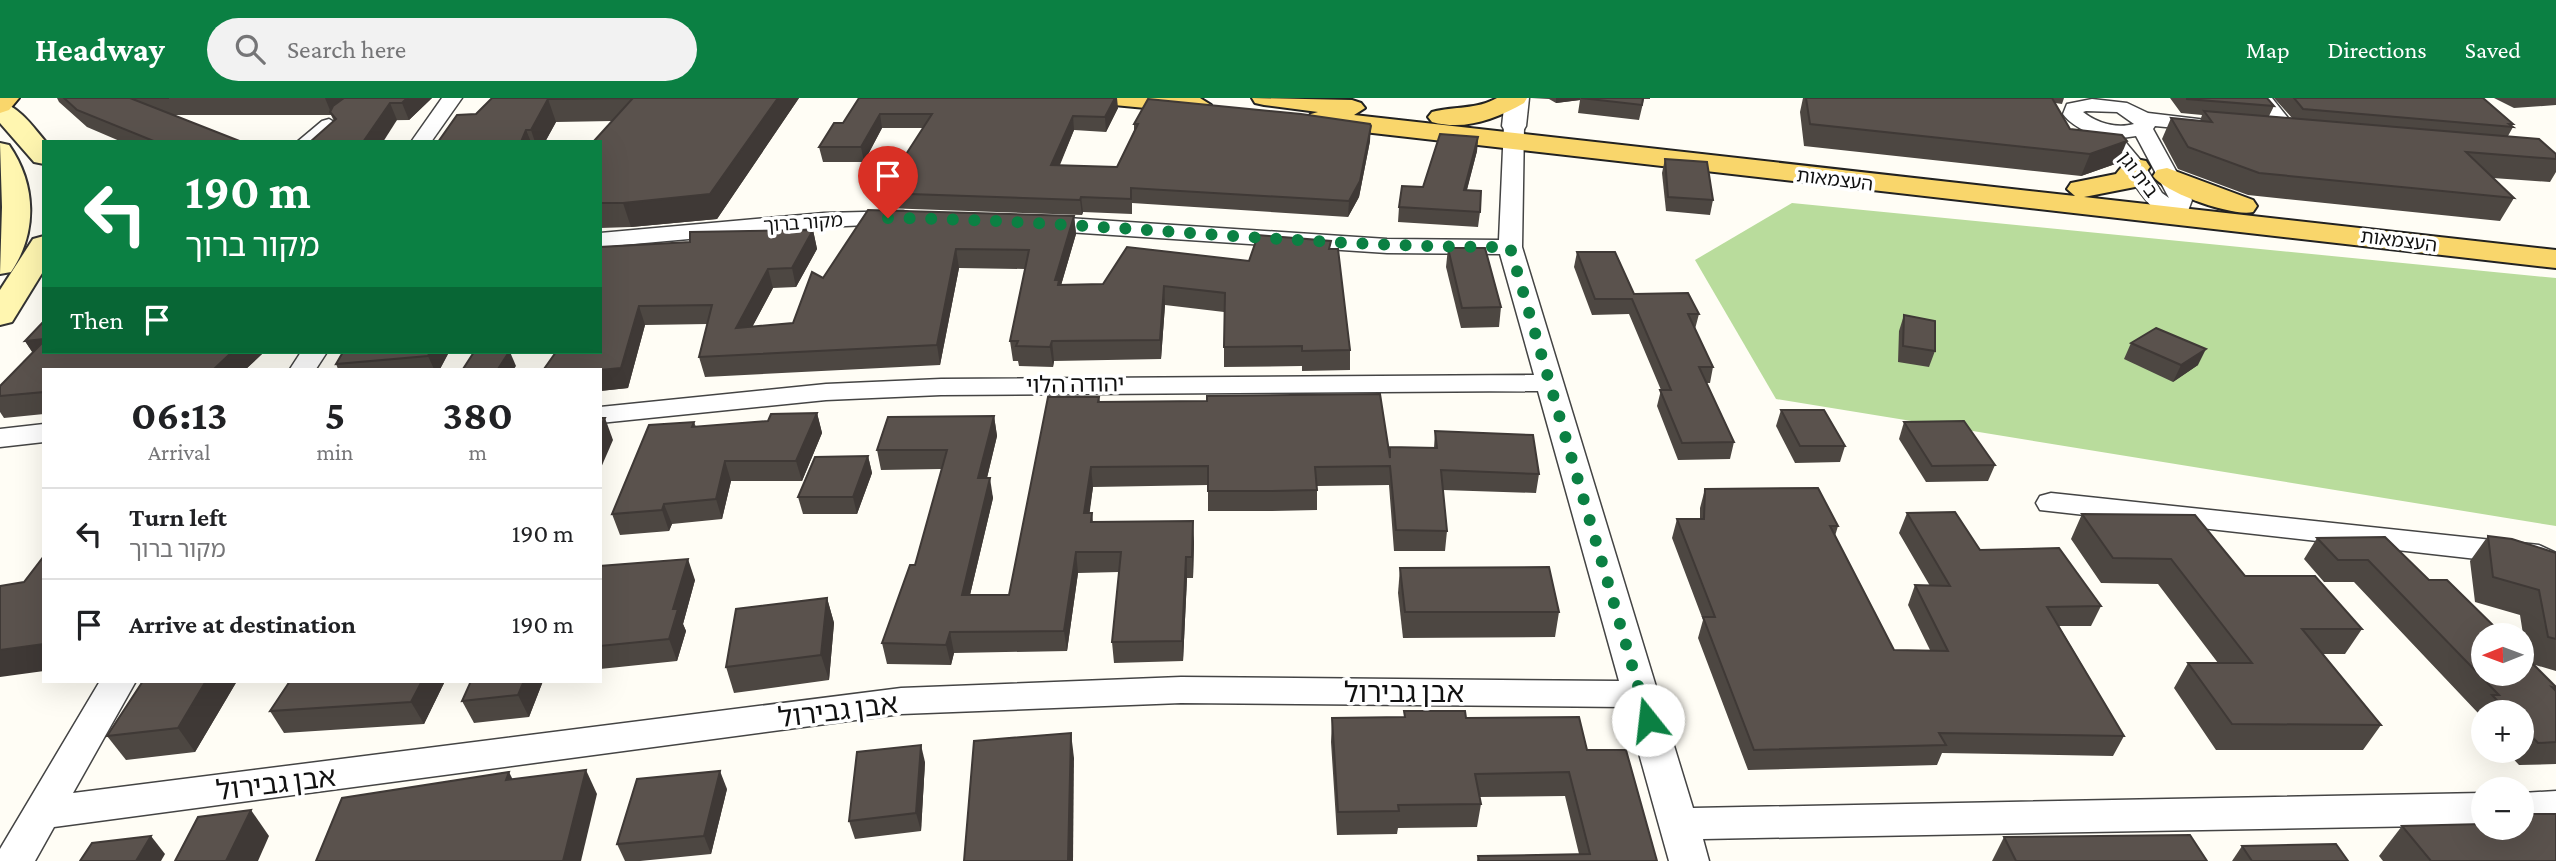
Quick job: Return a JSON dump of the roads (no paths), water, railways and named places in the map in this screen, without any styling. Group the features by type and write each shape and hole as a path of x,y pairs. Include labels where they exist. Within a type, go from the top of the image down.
{"main road":[{"path":"0,105 7,98"},
{"path":"1114,98 1222,108"},
{"path":"1435,117 1487,114 1516,98 1523,107 1528,126 1588,135"},
{"name":"העצמאות","path":"1256,104 1528,126 2170,197 2556,244"},
{"name":"העצמאות","path":"1256,104 1528,126 1588,135 2170,197 2556,259"},
{"path":"0,110 19,126 42,154"},
{"path":"0,150 14,177 19,208 10,244 0,265"},
{"path":"2081,189 2125,181 2136,167"},
{"path":"0,315 42,248"}],"street":[{"path":"422,140 452,98"},
{"path":"2262,98 2290,133"},
{"path":"2048,112 2122,131 2143,124 2223,127"},
{"name":"בית וגן","path":"2082,120 2112,139 2136,167 2170,197"},
{"name":"בית וגן","path":"2143,124 2170,197"},
{"path":"310,140 329,125"},
{"path":"1528,126 1510,247 1689,861"},
{"path":"2263,130 2316,135"},
{"name":"מקור ברוך","path":"602,240 824,220 930,219"},
{"path":"1019,222 1387,246 1510,247"},
{"name":"יהודה הלוי","path":"602,415 826,392 941,387 1085,383 1550,383"},
{"path":"0,438 42,433"},
{"path":"2051,503 2539,555 2556,570"},
{"path":"13,861 117,683"},
{"name":"אבן גבירול","path":"41,813 901,701 1181,691 1641,694"},
{"path":"2534,808 2556,807"},
{"path":"1679,824 2471,809"}]}
